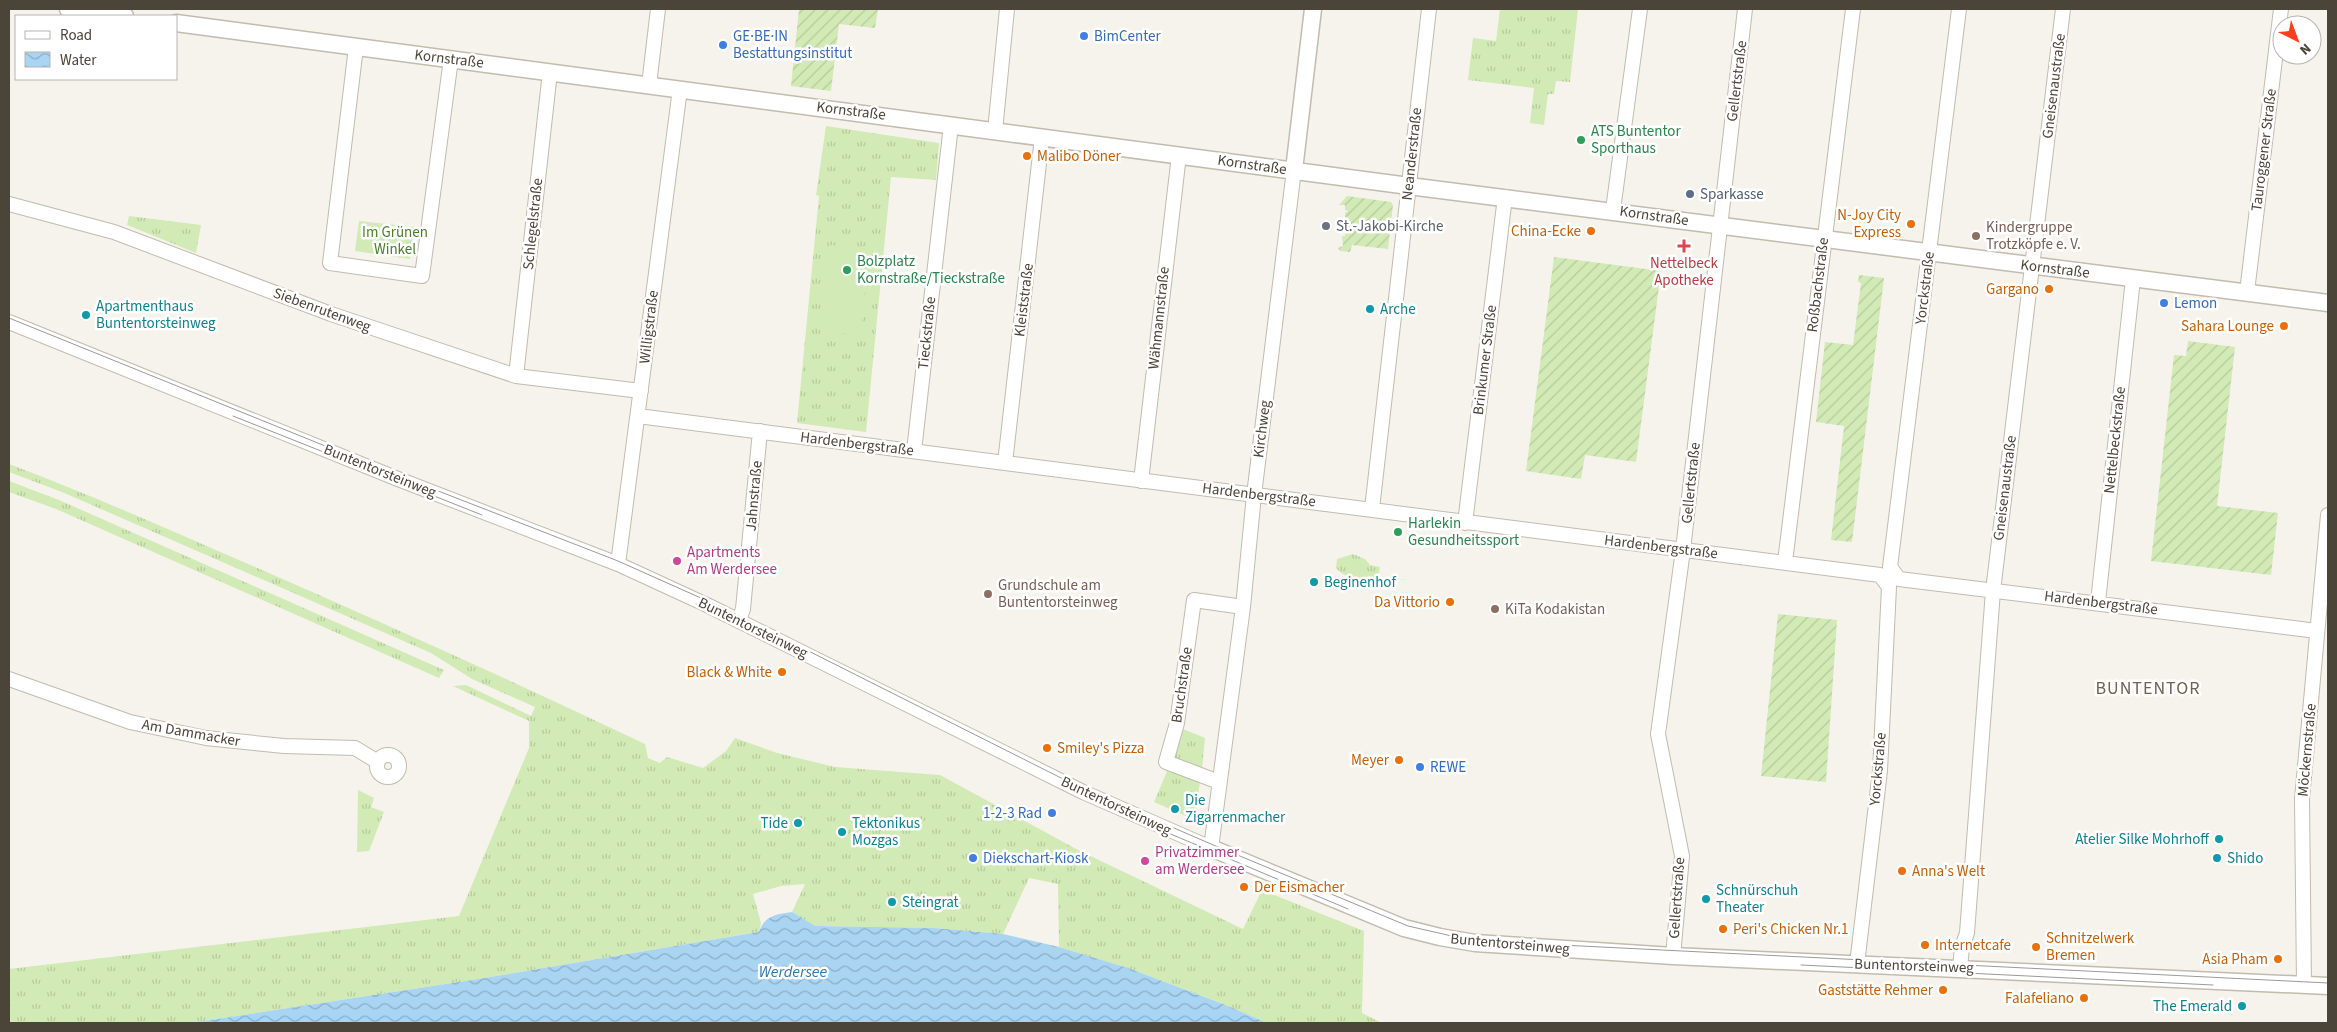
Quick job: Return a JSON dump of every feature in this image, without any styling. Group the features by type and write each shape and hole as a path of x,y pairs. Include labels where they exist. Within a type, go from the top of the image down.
{"street":[{"path":"68,9 117,15"},
{"path":"649,85 658,9"},
{"path":"995,131 1007,9"},
{"name":"Kirchweg","path":"1211,848 1243,607 1254,495 1313,9"},
{"name":"Neanderstraße","path":"1372,509 1429,9"},
{"path":"1613,210 1640,9"},
{"name":"Gellertstraße","path":"1673,956 1682,856 1658,734 1683,550 1746,9"},
{"name":"Roßbachstraße","path":"1785,562 1853,9"},
{"name":"Yorckstraße","path":"1857,964 1880,771 1889,587 1885,571 1929,251 1959,9"},
{"name":"Gneisenaustraße","path":"1960,968 1962,947 1967,933 1993,591 2063,9"},
{"name":"Tauroggener Straße","path":"2247,292 2281,9"},
{"name":"Kornstraße","path":"178,23 1409,186 1613,210 2328,303"},
{"path":"356,47 330,263 422,276 451,59"},
{"name":"Schlegelstraße","path":"516,376 550,72"},
{"name":"Willigstraße","path":"618,564 680,89"},
{"name":"Tieckstraße","path":"914,451 951,125"},
{"name":"Kleiststraße","path":"1005,463 1042,137"},
{"name":"Wähmannstraße","path":"1141,481 1179,155"},
{"name":"Brinkumer Straße","path":"1465,523 1505,197"},
{"name":"Siebenrutenweg","path":"9,204 114,232 331,314 516,376 641,391"},
{"name":"Nettelbeckstraße","path":"2098,602 2133,279"},
{"name":"Buntentorsteinweg","path":"9,322 398,479 618,564 739,620 1083,792 1374,917 1440,937 1492,945 1673,956 2328,986"},
{"name":"Hardenbergstraße","path":"638,416 1372,509 1465,523 1785,562 1885,571 1899,579 2098,602 2316,631"},
{"name":"Jahnstraße","path":"739,620 743,609 760,431"},
{"name":"Möckernstraße","path":"2304,985 2302,799 2328,515"},
{"name":"Bruchstraße","path":"1219,782 1166,762 1177,723 1194,600 1243,607"},
{"name":"Am Dammacker","path":"9,679 130,722 206,738 284,746 355,748 378,762"}],"green space":[{"path":"799,9 878,9 875,28 839,24 831,91 791,86"},
{"path":"1500,9 1578,9 1570,82 1556,81 1554,94 1548,94 1544,125 1530,123 1534,88 1468,80 1473,38 1496,41"},
{"path":"826,126 939,143 936,180 891,177 866,432 797,423 819,196 816,195"},
{"path":"1347,196 1391,202 1393,205 1388,249 1352,245 1350,252 1340,251 1338,248 1343,246 1342,236 1345,236 1345,213 1348,211 1345,210 1345,205 1339,205"},
{"path":"129,216 201,225 196,253 127,225"},
{"name":"Im Grünen Winkel","path":"359,221 415,227 410,259 355,251"},
{"path":"829,245 870,249 860,335 820,331"},
{"path":"1554,257 1661,271 1636,462 1585,455 1581,479 1526,471"},
{"path":"1859,275 1884,278 1852,542 1831,540 1844,426 1816,422 1825,342 1853,345 1861,283 1858,282"},
{"path":"2188,341 2235,347 2217,506 2278,513 2271,575 2151,561 2174,355 2186,356"},
{"path":"9,464 69,487 496,674 645,744 648,758 660,763 667,757 703,768 726,751 735,738 777,753 835,767 940,775 1078,850 1243,929 1262,890 1364,931 1362,1013 1382,1023 1267,1023 1128,968 1059,947 1058,884 1029,878 1003,934 934,928 814,926 792,912 805,884 781,886 753,894 761,923 759,932 472,980 191,1023 9,1023 9,969 459,916 529,748 529,721 453,686 466,685 531,716 535,707 472,679 431,653 62,492 9,472"},
{"path":"9,481 59,500 444,670 439,678 56,509 9,492"},
{"path":"1353,554 1365,559 1370,565 1380,567 1378,578 1351,577 1341,573 1336,568 1337,559"},
{"path":"1778,614 1837,620 1826,782 1761,776"},
{"path":"1183,729 1205,738 1202,769 1173,759"},
{"path":"1168,769 1200,781 1195,820 1154,802"},
{"path":"358,790 374,798 371,807 384,812 369,851 357,852"}],"water":[{"name":"Werdersee","path":"792,912 815,926 934,928 1003,934 1059,947 1128,968 1267,1023 191,1023 472,980 759,932 767,919"}],"tram line":[{"path":"9,318 387,471 618,561 721,607 1079,787 1408,926 1465,939 1500,942 2328,983"},
{"path":"233,416 482,515"},
{"path":"696,604 739,624"},
{"path":"1102,805 1348,909"},
{"path":"1801,965 2213,985"}],"place":[{"name":"BimCenter","path":"1084,36"},
{"name":"GE·BE·IN Bestattungsinstitut","path":"723,45"},
{"name":"ATS Buntentor Sporthaus","path":"1581,140"},
{"name":"Malibo Döner","path":"1027,156"},
{"name":"Sparkasse","path":"1690,194"},
{"name":"N-Joy City Express","path":"1911,224"},
{"name":"St.-Jakobi-Kirche","path":"1326,226"},
{"name":"China-Ecke","path":"1591,231"},
{"name":"Kindergruppe Trotzköpfe e. V.","path":"1976,236"},
{"name":"Nettelbeck Apotheke","path":"1684,246"},
{"name":"Bolzplatz Kornstraße/Tieckstraße","path":"847,270"},
{"name":"Gargano","path":"2049,289"},
{"name":"Lemon","path":"2164,303"},
{"name":"Arche","path":"1370,309"},
{"name":"Apartmenthaus Buntentorsteinweg","path":"86,315"},
{"name":"Sahara Lounge","path":"2284,326"},
{"name":"Harlekin Gesundheitssport","path":"1398,532"},
{"name":"Apartments Am Werdersee","path":"677,561"},
{"name":"Beginenhof","path":"1314,582"},
{"name":"Grundschule am Buntentorsteinweg","path":"988,594"},
{"name":"Da Vittorio","path":"1450,602"},
{"name":"KiTa Kodakistan","path":"1495,609"},
{"name":"Black & White","path":"782,672"},
{"name":"Smiley's Pizza","path":"1047,748"},
{"name":"Meyer","path":"1399,760"},
{"name":"REWE","path":"1420,767"},
{"name":"Die Zigarrenmacher","path":"1175,809"},
{"name":"1-2-3 Rad","path":"1052,813"},
{"name":"Tide","path":"798,823"},
{"name":"Tektonikus Mozgas","path":"842,832"},
{"name":"Atelier Silke Mohrhoff","path":"2219,839"},
{"name":"Diekschart-Kiosk","path":"973,858"},
{"name":"Shido","path":"2217,858"},
{"name":"Privatzimmer am Werdersee","path":"1145,861"},
{"name":"Anna's Welt","path":"1902,871"},
{"name":"Der Eismacher","path":"1244,887"},
{"name":"Schnürschuh Theater","path":"1706,899"},
{"name":"Steingrat","path":"892,902"},
{"name":"Peri's Chicken Nr.1","path":"1723,929"},
{"name":"Internetcafe","path":"1925,945"},
{"name":"Schnitzelwerk Bremen","path":"2036,947"},
{"name":"Asia Pham","path":"2278,959"},
{"name":"Gaststätte Rehmer","path":"1943,990"},
{"name":"Falafeliano","path":"2084,998"},
{"name":"The Emerald","path":"2242,1006"}],"district":[{"name":"BUNTENTOR","path":"2148,688"}]}
